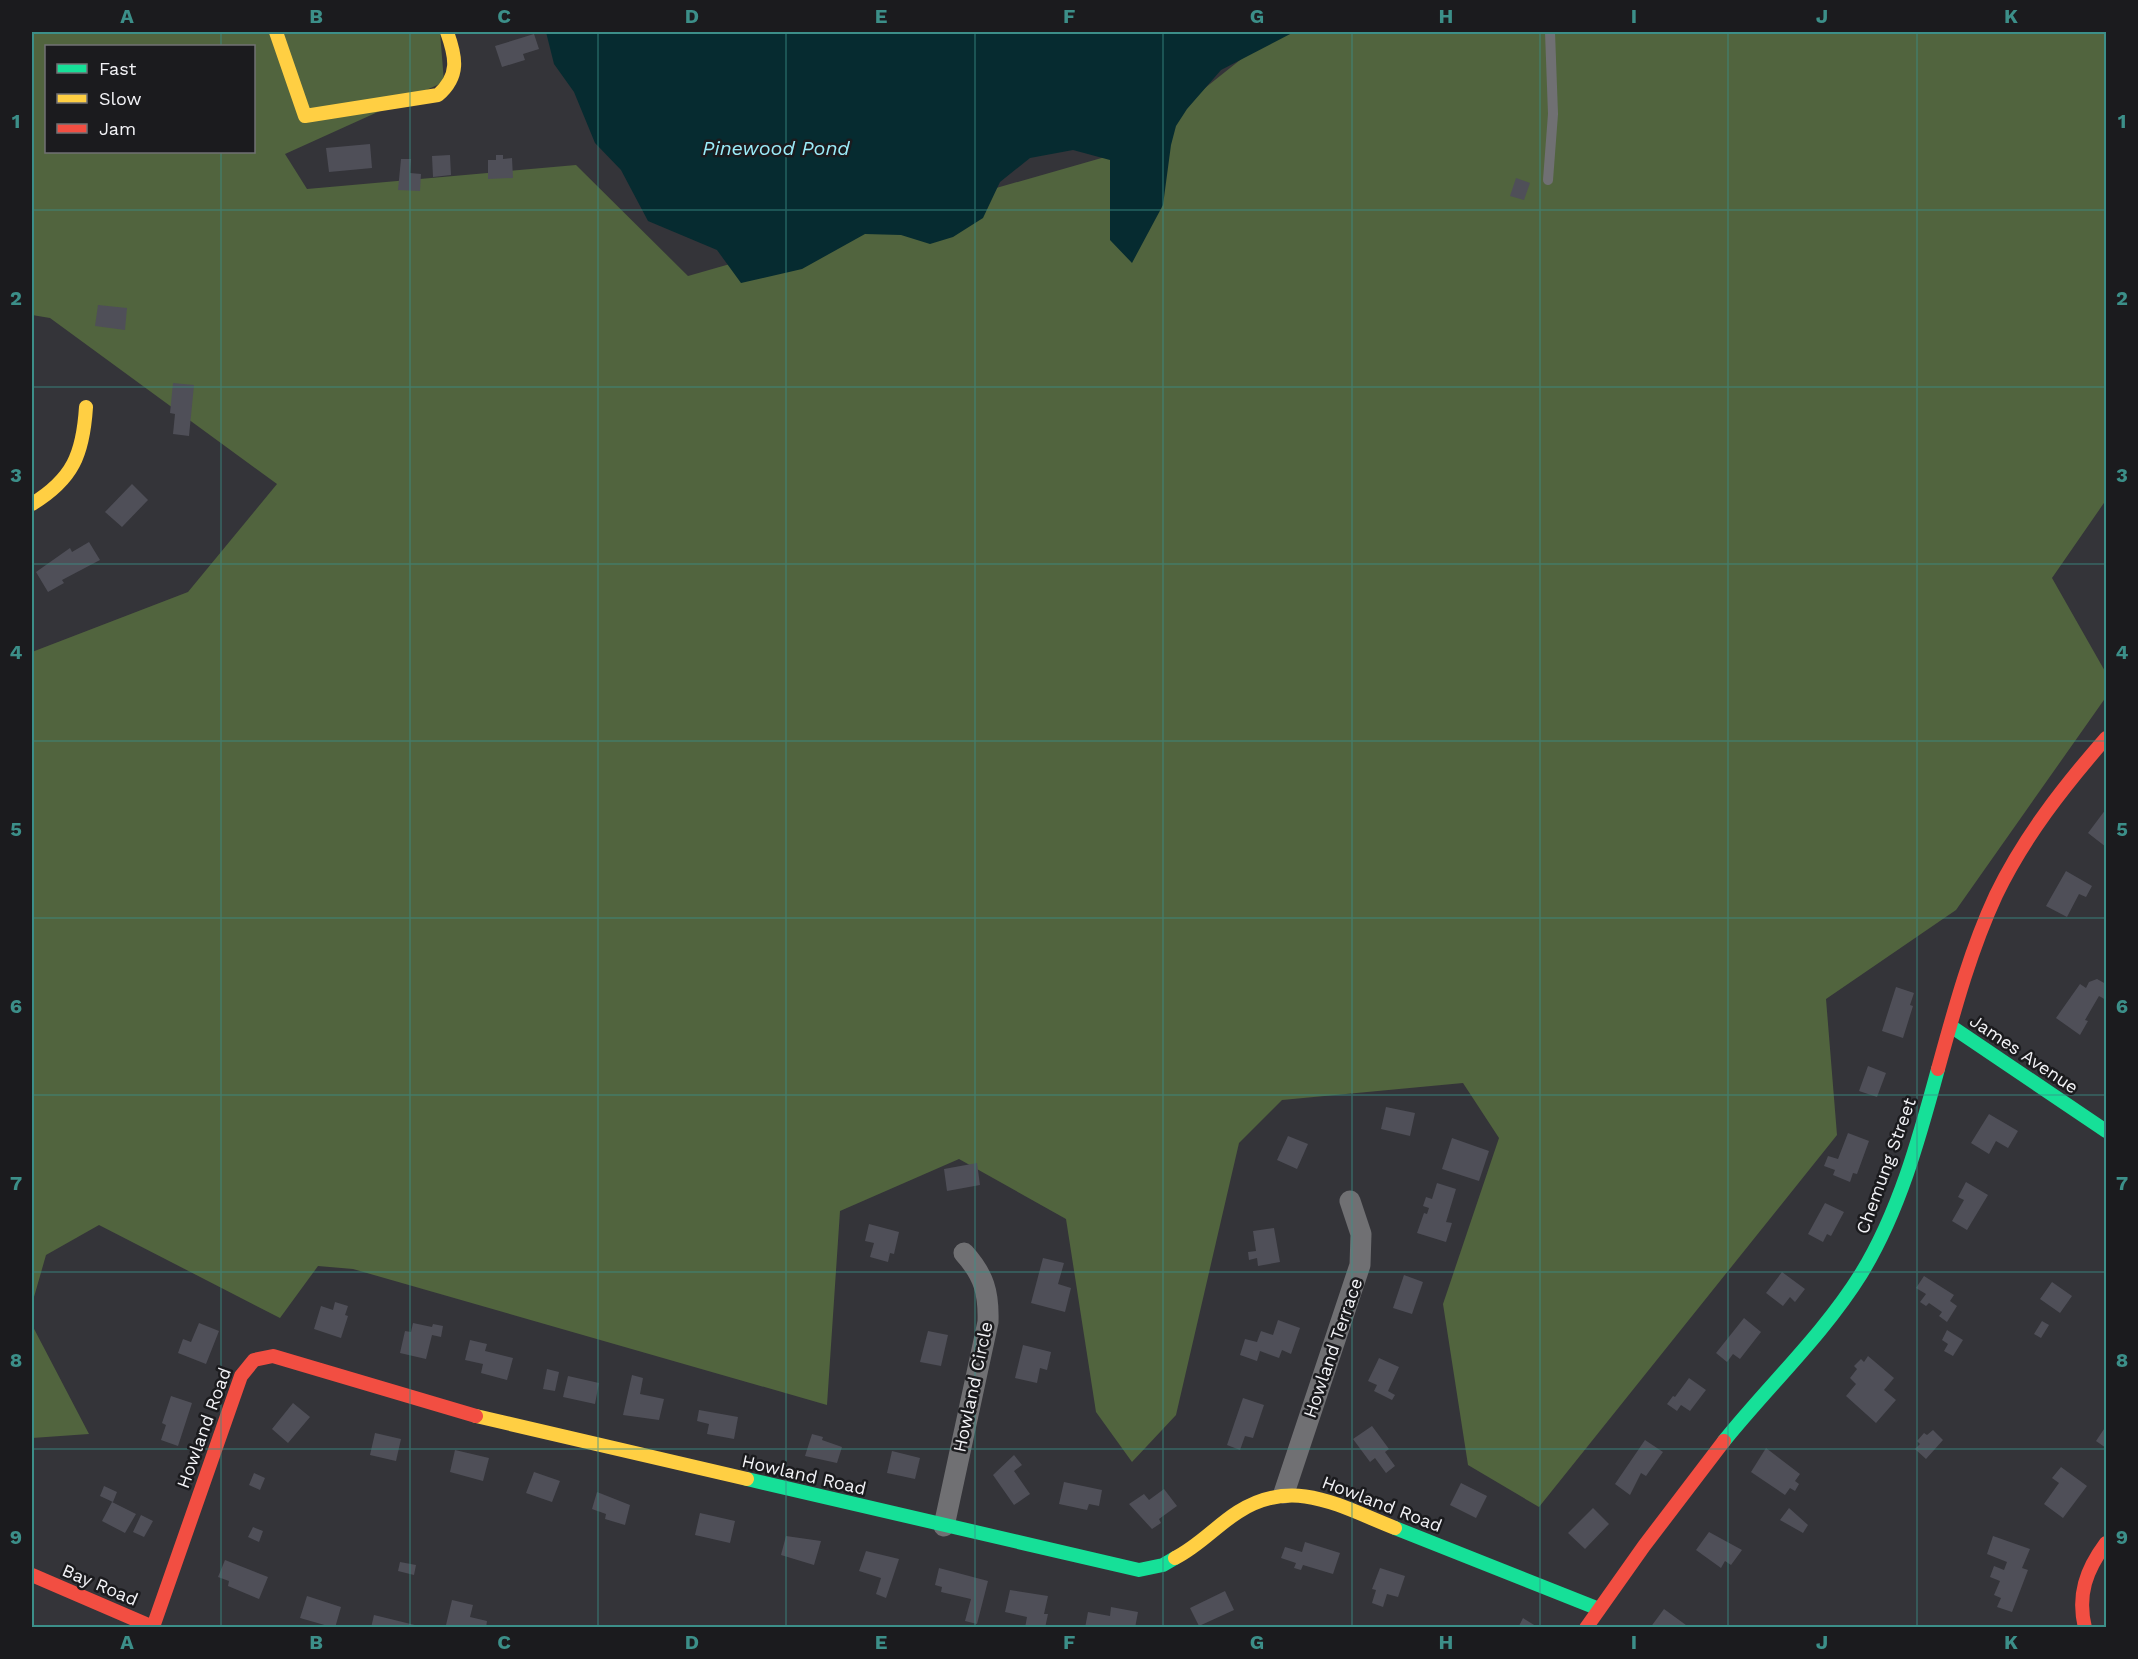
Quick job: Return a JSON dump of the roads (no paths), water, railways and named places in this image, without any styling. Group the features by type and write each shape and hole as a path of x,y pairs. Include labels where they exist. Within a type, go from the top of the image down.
{"street":[{"path":"276,32 305,116 432,98 453,81 456,60 447,32"},
{"path":"32,504 51,492 74,466 85,438 87,407"},
{"name":"Chemung Street","path":"1586,1628 1694,1480 1747,1413 1821,1328 1862,1272 1883,1231 1911,1158 1985,920 2014,863 2067,783 2106,738"},
{"name":"James Avenue","path":"1952,1027 2106,1131"},
{"name":"Howland Terrace","path":"1284,1494 1357,1281 1362,1250 1361,1234 1350,1201"},
{"name":"Howland Circle","path":"944,1526 988,1322 989,1301 986,1284 977,1267 964,1253"},
{"name":"Howland Road","path":"154,1627 241,1376 248,1363 258,1357 284,1358 419,1401 486,1419 1123,1568 1153,1569 1179,1558 1236,1512 1267,1497 1298,1493 1326,1500 1599,1609"},
{"path":"2085,1628 2080,1610 2080,1593 2086,1573 2106,1543"},
{"name":"Bay Road","path":"32,1575 154,1627"}],"lane":[{"path":"1548,180 1553,114 1550,32"}],"water":[{"name":"Pinewood Pond","path":"546,32 1294,32 1221,70 1187,109 1176,126 1171,145 1163,205 1132,263 1110,240 1110,160 1073,150 1030,158 1000,182 983,218 953,237 930,244 901,235 865,234 802,269 741,283 717,250 648,221 621,170 595,143 574,92 554,64"}]}
